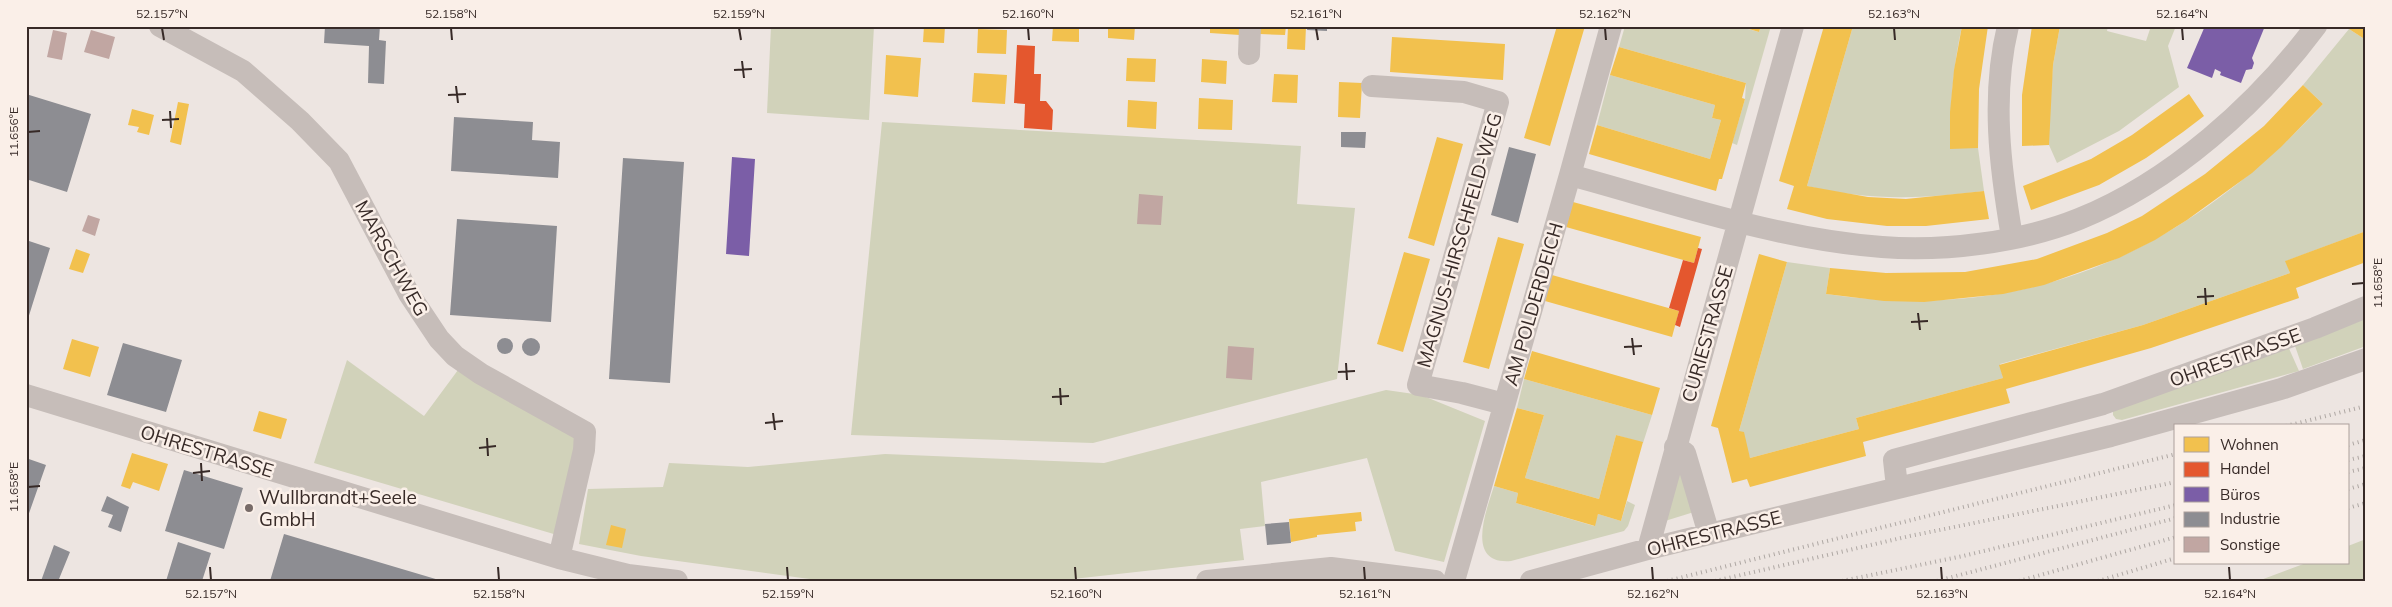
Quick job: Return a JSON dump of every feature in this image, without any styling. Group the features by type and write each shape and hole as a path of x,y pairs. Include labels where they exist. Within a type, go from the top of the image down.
{"street":[{"name":"MARSCHWEG","path":"160,26 243,72 300,121 339,161 409,294 434,331 454,356 481,374 585,432 584,450 559,558"},
{"path":"1249,54 1250,26"},
{"name":"AM POLDERDEICH","path":"1454,581 1570,175 1610,26"},
{"name":"CURIESTRASSE","path":"1648,549 1793,26"},
{"path":"2008,26 2000,78 1999,148 2012,237"},
{"path":"1570,175 1805,237 1883,247 1943,247 2012,237 2057,226 2095,212 2180,161 2259,95 2316,26"},
{"name":"MAGNUS-HIRSCHFELD-WEG","path":"1372,86 1464,92 1498,102 1418,385 1462,393 1504,404"},
{"name":"OHRESTRASSE","path":"1896,487 1894,460 2103,404 2314,328 2366,307"},
{"name":"OHRESTRASSE","path":"1531,581 1648,549 1896,487 2111,436 2281,390 2366,359"},
{"name":"OHRESTRASSE","path":"26,395 559,558 628,575 677,581"},
{"path":"2103,404 2111,436"},
{"path":"1676,447 1685,454 1709,534"},
{"path":"1207,581 1331,568 1435,581"}],"green space":[{"path":"771,26 874,26 869,120 767,113"},
{"path":"1625,26 1737,26 1759,32 1761,26 1771,26 1737,145 1732,143 1745,99 1746,83 1619,47"},
{"path":"1853,26 1962,26 1953,87 1950,148 1978,148 1984,191 1939,196 1895,197 1852,194 1807,186"},
{"path":"2060,26 2108,26 2107,31 2146,41 2151,26 2176,26 2168,46 2179,87 2119,131 2057,163 2049,145 2048,130 2053,65"},
{"path":"2349,29 2366,40 2366,231 2286,261 2290,273 2143,325 2000,364 2003,378 1856,418 1859,429 1750,458 1739,431 1787,262 1830,268 1826,294 1900,301 1970,298 2037,286 2099,266 2159,237 2216,200 2270,156 2323,104 2303,85"},
{"path":"1610,75 1715,105 1712,118 1721,120 1710,159 1597,125"},
{"path":"882,122 1301,146 1297,204 1355,208 1337,379 1093,443 851,435"},
{"path":"2366,313 2366,346 2303,369 2294,343"},
{"path":"2287,344 2299,371 2122,420 2116,419 2113,415 2113,409"},
{"path":"347,360 424,416 458,370 578,436 557,535 314,463"},
{"path":"1524,379 1652,415 1643,443 1616,435 1599,499 1525,478 1544,415 1517,408"},
{"path":"1386,390 1421,395 1485,421 1444,562 1395,551 1367,458 1261,482 1265,526 1240,529 1244,560 1055,581 824,581 641,556 579,544 588,489 663,487 669,463 748,467 885,454 1104,463"},
{"path":"1680,472 1694,512 1665,521"},
{"path":"1494,486 1518,493 1516,503 1594,526 1598,514 1621,521 1627,501 1635,505 1628,526 1624,531 1511,561 1496,560 1488,554 1483,545 1482,534"},
{"path":"2366,539 2366,581 2258,581 2303,564 2350,564 2350,545"}],"building: Wohnen":[{"path":"924,26 945,26 944,43 923,42"},
{"path":"1053,26 1079,26 1079,42 1052,41"},
{"path":"1108,26 1135,26 1134,40 1108,38"},
{"path":"1210,26 1241,26 1240,35 1210,33"},
{"path":"1260,26 1286,26 1285,35 1260,34"},
{"path":"1288,26 1306,26 1305,50 1287,49"},
{"path":"1557,26 1585,26 1550,146 1524,138"},
{"path":"1739,26 1761,26 1759,32"},
{"path":"1824,26 1853,26 1807,186 1868,197 1906,199 1984,191 1989,219 1926,226 1887,226 1827,219 1787,209 1794,186 1779,181"},
{"path":"1962,26 1988,26 1979,89 1978,148 1950,149 1950,112 1954,70"},
{"path":"2032,26 2060,26 2053,65 2049,145 2022,146 2022,95"},
{"path":"2351,26 2366,26 2366,40 2349,29"},
{"path":"978,29 1007,30 1006,54 977,53"},
{"path":"1392,37 1505,44 1503,80 1390,72"},
{"path":"1619,47 1746,83 1742,98 1745,99 1722,179 1719,179 1716,191 1589,154 1597,125 1710,159 1721,120 1712,118 1715,105 1610,75"},
{"path":"886,55 921,58 918,97 884,94"},
{"path":"1127,58 1156,59 1155,82 1126,81"},
{"path":"1202,59 1227,61 1226,84 1201,82"},
{"path":"974,73 1007,75 1005,104 972,102"},
{"path":"1274,74 1298,75 1297,103 1272,102"},
{"path":"1339,82 1362,83 1360,118 1338,117"},
{"path":"2303,85 2323,104 2281,147 2252,173 2187,220 2155,240 2119,258 2044,285 2003,294 1924,302 1884,301 1826,294 1830,268 1886,273 1965,272 2037,259 2107,233 2142,216 2205,174 2264,126"},
{"path":"2189,94 2204,116 2183,132 2146,158 2099,185 2031,210 2023,186 2091,159 2132,135"},
{"path":"1199,98 1233,100 1232,130 1198,129"},
{"path":"1128,100 1157,102 1156,129 1127,127"},
{"path":"178,102 189,104 181,145 170,142"},
{"path":"132,109 154,115 149,135 137,132 139,127 128,125"},
{"path":"1437,137 1463,144 1434,246 1408,238"},
{"path":"1573,202 1701,237 1694,263 1566,227"},
{"path":"2366,231 2366,262 2296,288 2299,298 2151,348 2006,389 2010,403 1863,442 1866,456 1750,487 1747,479 1732,483 1718,428 1711,426 1759,254 1787,262 1739,431 1744,432 1750,458 1859,429 1856,418 2003,378 1999,365 2143,325 2290,273 2285,261"},
{"path":"1498,237 1524,244 1489,369 1463,362"},
{"path":"76,249 90,254 83,273 69,269"},
{"path":"1404,252 1430,259 1403,352 1377,344"},
{"path":"1552,275 1679,311 1672,337 1545,301"},
{"path":"72,339 99,347 90,377 63,369"},
{"path":"1532,351 1660,388 1652,415 1524,379"},
{"path":"1517,408 1544,415 1525,478 1599,499 1616,435 1643,442 1621,521 1598,514 1595,526 1516,503 1518,493 1494,486"},
{"path":"259,411 287,419 281,439 253,431"},
{"path":"132,453 168,464 159,491 133,482 130,489 121,486"},
{"path":"1361,512 1362,521 1355,522 1356,531 1317,535 1317,537 1291,542 1289,519"},
{"path":"611,525 626,529 622,548 606,545"}],"building: Handel":[{"path":"1017,45 1035,46 1034,74 1041,74 1040,101 1046,101 1053,110 1052,130 1024,128 1025,104 1014,103"},
{"path":"1698,248 1702,249 1680,327 1675,325 1679,311 1669,308 1683,260 1694,263"}],"building: Büros":[{"path":"2205,26 2265,26 2252,58 2254,63 2252,69 2246,70 2241,83 2220,75 2221,72 2215,69 2212,78 2187,68"},
{"path":"732,157 755,159 749,256 726,254"}],"building: Industrie":[{"path":"325,26 380,26 379,40 386,41 384,84 368,83 369,46 324,43"},
{"path":"1308,26 1327,26 1327,31 1307,30"},
{"path":"26,94 91,114 67,192 26,179"},
{"path":"454,117 533,122 532,140 560,142 558,178 451,171"},
{"path":"1341,132 1366,132 1365,148 1341,147"},
{"path":"1509,147 1536,154 1518,223 1491,215"},
{"path":"623,158 684,162 670,383 609,379"},
{"path":"457,219 557,226 551,322 450,315"},
{"path":"26,240 50,248 27,322 26,322"},
{"path":"505,338 511,340 513,346 511,352 505,354 499,352 497,346 499,340"},
{"path":"527,338 535,338 540,343 538,354 527,356 522,351 522,343"},
{"path":"123,343 182,360 166,412 107,395"},
{"path":"26,458 46,465 27,519 26,519"},
{"path":"184,470 243,488 224,549 165,531"},
{"path":"107,496 129,507 121,532 108,527 113,515 101,511"},
{"path":"1289,522 1291,543 1267,545 1265,524"},
{"path":"284,534 439,580 439,581 270,581"},
{"path":"178,542 211,553 202,581 166,581"},
{"path":"54,545 70,552 59,579 64,581 41,581"}],"building: Sonstige":[{"path":"53,30 67,33 62,60 47,57"},
{"path":"91,30 115,37 109,59 84,52"},
{"path":"1139,194 1163,196 1161,225 1137,224"},
{"path":"88,215 100,219 95,236 82,231"},
{"path":"1228,346 1254,348 1252,380 1226,378"}],"railway":[{"path":"2294,424 2366,406"},
{"path":"2350,444 2366,440"},
{"path":"1667,581 2174,454"},
{"path":"2350,460 2366,456"},
{"path":"2350,472 2366,468"},
{"path":"1715,581 1910,536 2174,482"},
{"path":"2350,488 2366,484"},
{"path":"2350,507 2366,503"},
{"path":"1842,581 1963,556 2174,505"},
{"path":"1937,581 2174,519"},
{"path":"2019,581 2174,538"},
{"path":"2098,581 2174,559"}],"place":[{"name":"Wullbrandt+Seele GmbH","path":"249,508"}]}
